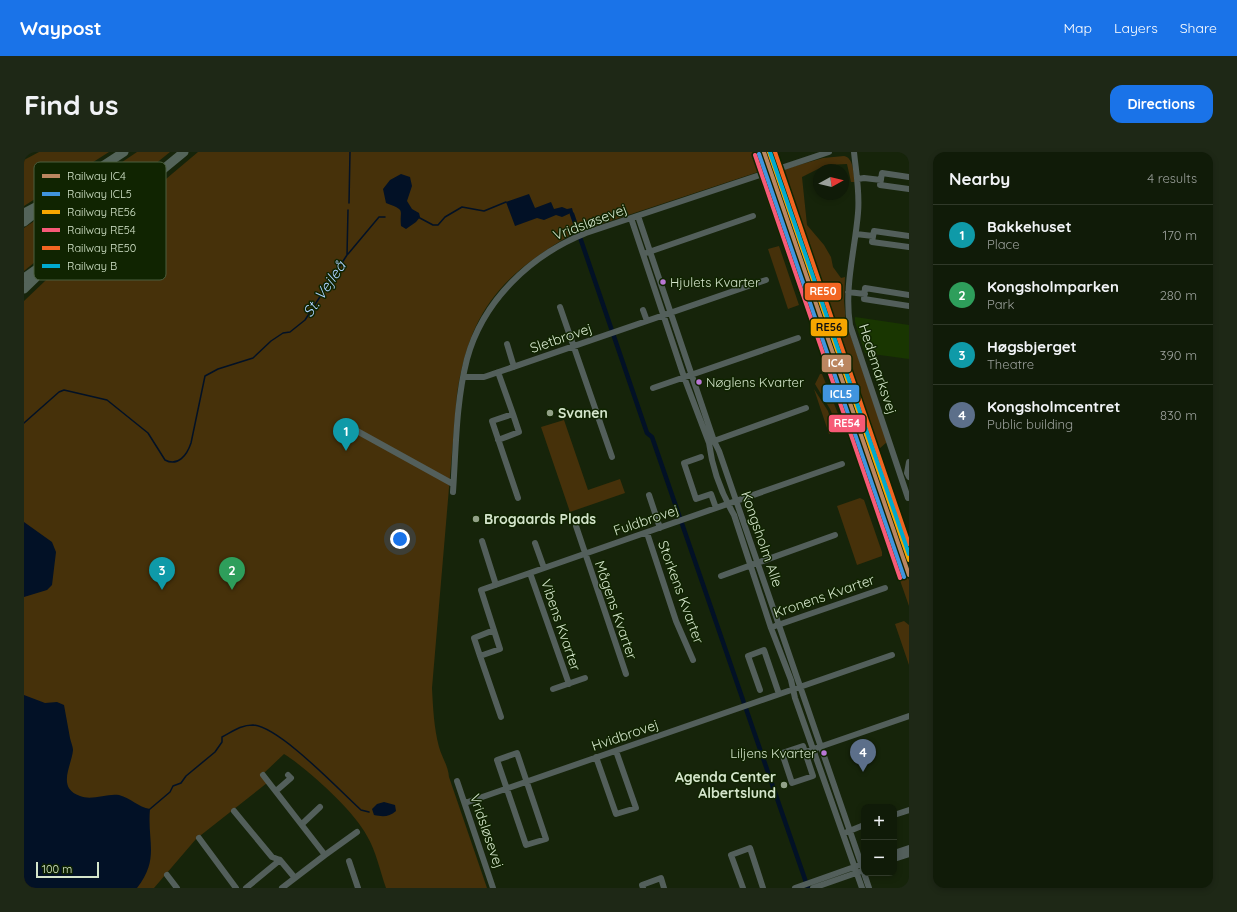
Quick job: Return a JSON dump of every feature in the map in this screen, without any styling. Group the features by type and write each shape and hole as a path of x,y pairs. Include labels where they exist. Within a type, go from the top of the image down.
{"highway":[{"path":"109,162 124,152"},
{"path":"166,167 184,152"},
{"path":"24,213 34,208"},
{"path":"24,222 34,214"},
{"path":"24,278 34,271"},
{"path":"24,289 34,279"}],"street":[{"name":"Vridsløsevej","path":"453,492 460,406 464,377 470,351 491,307 508,286 536,260 553,248 575,237 829,152"},
{"name":"Hedemarksvej","path":"854,152 859,199 848,292 850,325 908,496"},
{"path":"909,177 882,173 880,185 909,188"},
{"path":"858,179 864,178 881,180"},
{"name":"Kongsholm Alle","path":"638,216 647,252 667,314 684,377 711,442 719,451 779,624 782,640 800,686 820,746 862,888"},
{"path":"647,252 753,216"},
{"name":"Kongsholm Alle","path":"631,218 647,252"},
{"path":"909,236 874,231 872,242 909,247"},
{"path":"856,234 873,236"},
{"name":"Sletbrovej","path":"464,377 484,377 766,280"},
{"name":"Hedemarksvej","path":"909,295 866,288 864,300 909,306"},
{"name":"Hedemarksvej","path":"848,292 865,294"},
{"path":"560,307 612,457"},
{"path":"643,310 647,320"},
{"name":"Kongsholm Alle","path":"667,314 693,375 711,442 710,454 728,504 734,515 770,628 814,749 846,832 861,865"},
{"path":"653,388 798,338"},
{"path":"507,344 514,366"},
{"path":"498,372 520,432 498,440"},
{"path":"711,442 806,408"},
{"path":"513,414 492,421 518,498"},
{"path":"348,426 453,484"},
{"path":"701,458 684,463 696,499 711,494 716,508"},
{"path":"909,462 907,473 909,477"},
{"name":"Fuldbrovej","path":"494,630 481,590 842,464"},
{"path":"649,495 660,528"},
{"name":"Mågens Kvarter","path":"576,526 584,554 626,674"},
{"name":"Storkens Kvarter","path":"646,532 676,621 693,660"},
{"path":"721,576 835,535"},
{"path":"482,541 496,585"},
{"path":"535,543 544,568"},
{"name":"Vibens Kvarter","path":"530,573 569,684"},
{"name":"Kronens Kvarter","path":"770,628 885,588"},
{"path":"480,656 500,649 494,630 474,638 480,656 501,717"},
{"path":"760,690 748,656 764,650 779,694"},
{"name":"Hvidbrovej","path":"465,803 892,655"},
{"name":"Vibens Kvarter","path":"553,689 585,678"},
{"path":"805,752 909,716"},
{"path":"803,746 805,752 813,776 792,783 782,753 803,746"},
{"path":"596,757 616,814 623,812 636,808 616,751"},
{"path":"517,753 546,839 526,846 506,788 497,760 517,753"},
{"path":"276,791 291,778 288,774"},
{"path":"262,775 325,855"},
{"name":"Vridsløsevej","path":"457,781 493,888"},
{"path":"302,824 320,807"},
{"path":"897,814 909,810"},
{"path":"234,811 272,857 280,860 295,878"},
{"path":"846,832 861,827"},
{"path":"282,888 357,832"},
{"path":"199,838 236,888"},
{"path":"743,888 731,856 750,848 763,888"},
{"path":"897,852 909,848"},
{"path":"897,858 909,854"},
{"path":"246,888 280,860"},
{"path":"349,861 358,888"},
{"path":"795,888 804,885 815,885 861,869"},
{"path":"167,875 177,888"},
{"name":"Kongsholm Alle","path":"865,876 869,888"},
{"path":"643,888 642,885 660,878 664,888"}],"shaded area":[{"path":"39,152 109,152 93,162 34,162 34,200 24,206 24,160"},
{"path":"137,152 170,152 158,162 122,162"},
{"path":"198,152 762,152 765,162 761,171 574,233 549,248 527,264 493,297 481,317 471,339 463,364 457,394 432,688 437,740 487,888 386,888 373,848 361,826 330,791 284,754 264,773 267,783 196,839 154,888 24,888 24,301 46,280 166,280 166,179"},
{"path":"847,157 851,163 855,182 851,182 849,164 813,164 813,172 802,177 807,225 824,245 831,257 833,267 841,278 845,277 844,301 846,322 887,442 879,449 783,175 785,169 823,158"},
{"path":"769,175 909,580 909,606 759,178"},
{"path":"783,175 909,535 909,580 771,179"},
{"path":"34,221 34,263 24,271 24,228"},
{"path":"779,246 799,305 788,309 768,249"},
{"path":"855,317 909,325 909,359 865,353 855,322"},
{"path":"820,374 822,374 839,416 836,423 830,409 815,384"},
{"path":"814,389 828,411 832,424 842,430 829,434"},
{"path":"564,420 588,490 620,479 625,493 570,512 541,427"},
{"path":"860,498 864,500 882,552 882,556 857,565 837,506"},
{"path":"904,621 909,625 909,665 895,624"}],"water":[{"path":"401,174 410,177 412,186 407,201 412,209 419,213 420,217 406,229 401,226 401,211 386,203 383,189 390,180"},
{"path":"529,194 535,208 551,202 554,209 562,207 567,209 572,208 573,212 562,217 556,215 544,220 537,218 515,226 506,202"},
{"path":"24,522 52,542 56,552 52,585 47,590 24,597"},
{"path":"24,695 45,703 57,702 64,705 73,750 68,769 67,782 69,788 73,792 80,796 89,798 119,795 150,809 150,859 144,877 137,888 24,888"},
{"path":"384,802 395,805 396,811 386,816 374,815 372,809 377,804"}],"waterway":[{"path":"349,203 350,152"},
{"path":"418,217 433,225 438,225 445,217 462,207 484,211 506,202"},
{"name":"St. Vejleå","path":"24,423 59,392 64,390 107,400 148,433 165,460 170,462 178,461 187,452 191,443 205,376 218,369 253,358 271,341 283,333 290,332 305,320 347,255 348,210"},
{"path":"572,214 647,433 652,437 808,888"},
{"path":"348,254 379,217 385,217"},
{"path":"150,809 170,792 173,786 181,783 186,776 215,752 222,742 222,737 240,727 253,725 264,728 278,736 309,761 361,810 369,812"}],"rail line":[{"name":"IC4","path":"764,152 909,575"},
{"name":"RE56","path":"769,152 909,560"},
{"name":"B","path":"770,152 909,554"},
{"name":"RE50","path":"775,152 909,544"},
{"name":"ICL5","path":"759,154 904,577"},
{"name":"RE54","path":"755,155 900,578"}],"place":[{"name":"Hjulets Kvarter","path":"663,282"},
{"name":"Nøglens Kvarter","path":"699,382"},
{"name":"Svanen","path":"550,413"},
{"name":"Bakkehuset","path":"346,451"},
{"name":"Brogaards Plads","path":"476,519"},
{"name":"Høgsbjerget","path":"162,590"},
{"name":"Kongsholmparken","path":"232,590"},
{"name":"Liljens Kvarter","path":"824,753"},
{"name":"Kongsholmcentret","path":"863,772"},
{"name":"Agenda Center Albertslund","path":"784,785"}]}
